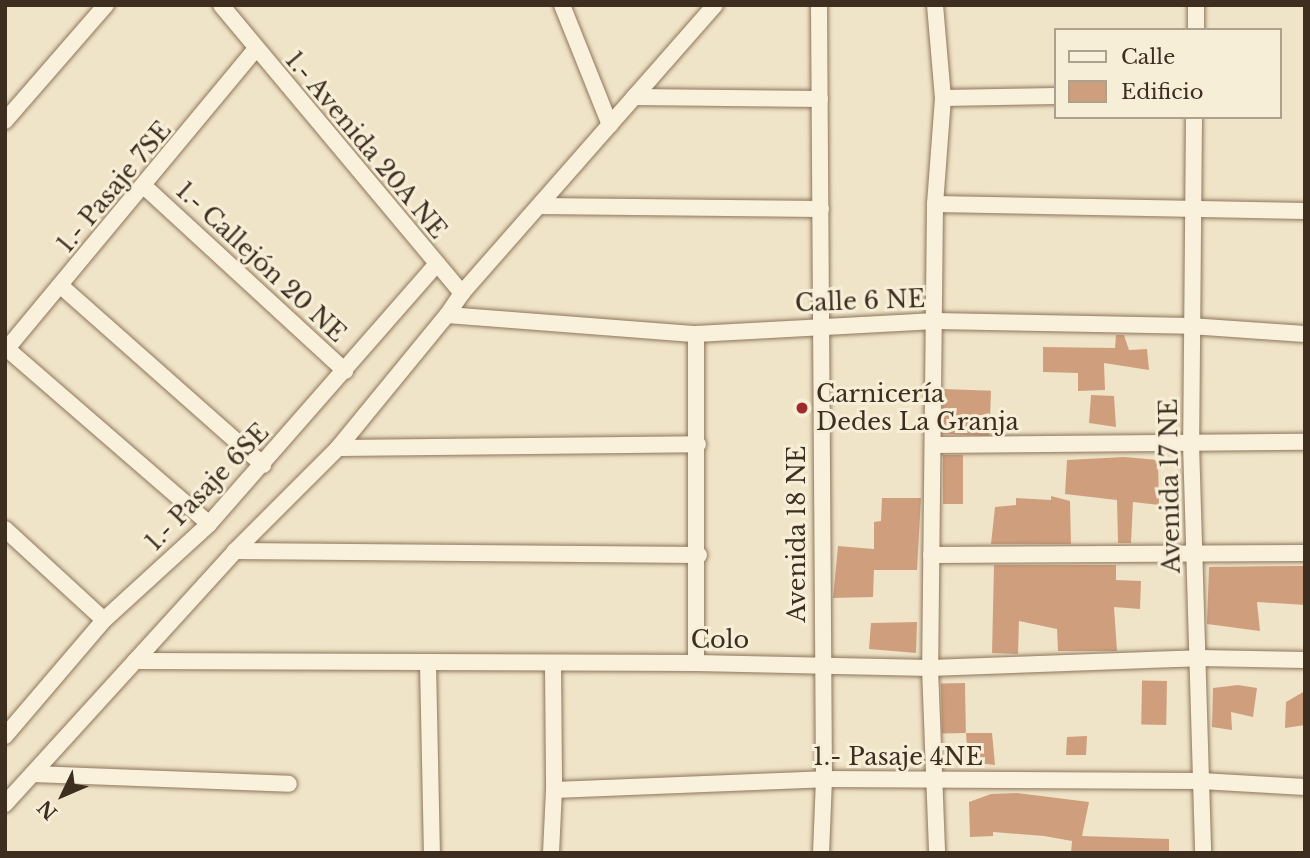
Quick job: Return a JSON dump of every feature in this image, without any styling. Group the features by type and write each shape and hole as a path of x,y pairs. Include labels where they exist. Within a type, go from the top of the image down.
{"street":[{"path":"5,121 106,5"},
{"name":"1.- Avenida 20A NE","path":"221,5 255,50 461,293"},
{"path":"562,5 610,125"},
{"path":"5,804 235,551 338,448 447,315 461,293 715,5"},
{"name":"Avenida 18 NE","path":"819,5 820,664 824,779 821,853"},
{"path":"935,5 943,98 935,204 936,321 930,668 937,853"},
{"path":"1195,28 1196,5"},
{"name":"1.- Pasaje 7SE","path":"6,349 145,187 255,50"},
{"path":"943,98 1054,96"},
{"path":"634,97 820,99"},
{"name":"Avenida 17 NE","path":"1194,119 1191,443 1203,853"},
{"name":"1.- Callejón 20 NE","path":"145,187 345,371"},
{"path":"935,204 1305,211"},
{"path":"540,206 821,209"},
{"name":"1.- Pasaje 6SE","path":"5,736 11,718 104,620 209,524 437,264"},
{"path":"61,286 263,464"},
{"name":"Calle 6 NE","path":"447,315 696,334 820,324 936,321 1190,326 1305,334"},
{"path":"696,334 699,555 696,663"},
{"path":"6,349 209,524"},
{"path":"933,445 1305,442"},
{"path":"338,448 698,444"},
{"path":"5,529 104,620"},
{"path":"235,551 699,555"},
{"path":"931,555 1305,553"},
{"name":"Colo","path":"135,662 696,663 930,668 1199,658 1305,660"},
{"path":"428,664 432,853"},
{"path":"551,853 554,790 553,664"},
{"path":"33,774 289,784"},
{"name":"1.- Pasaje 4NE","path":"554,790 824,779 1201,782 1305,787"}],"building":[{"path":"1116,335 1124,335 1129,350 1147,349 1149,370 1104,363 1105,390 1078,391 1078,373 1043,372 1043,347 1115,348"},
{"path":"943,389 991,391 989,436 941,434"},
{"path":"1091,395 1114,396 1116,427 1089,423"},
{"path":"943,455 963,455 963,504 943,504"},
{"path":"1124,457 1158,460 1159,505 1133,502 1131,543 1118,543 1117,500 1065,494 1067,460"},
{"path":"1051,496 1070,501 1071,544 991,544 995,507 1016,505 1016,498 1051,500"},
{"path":"882,498 921,498 917,570 874,570 873,597 833,598 838,546 874,549 874,522 881,521"},
{"path":"994,565 1116,565 1116,580 1141,581 1140,609 1114,607 1117,651 1058,651 1057,629 1019,621 1018,654 992,653"},
{"path":"1305,566 1305,605 1257,602 1260,631 1207,624 1209,567"},
{"path":"917,622 916,653 869,649 871,623"},
{"path":"1142,681 1167,681 1166,725 1141,725"},
{"path":"941,683 965,683 966,733 942,733"},
{"path":"1238,685 1257,688 1253,717 1231,712 1232,730 1212,727 1213,688"},
{"path":"1305,691 1305,725 1285,728 1286,702"},
{"path":"966,733 992,733 995,765 968,762"},
{"path":"1087,736 1086,755 1066,755 1067,737"},
{"path":"1017,793 1089,802 1082,836 1169,839 1169,853 1071,853 1072,841 1044,836 993,832 993,836 970,837 969,802 991,794"}],"place":[{"name":"Carnicería Dedes La Granja","path":"802,408"}]}
